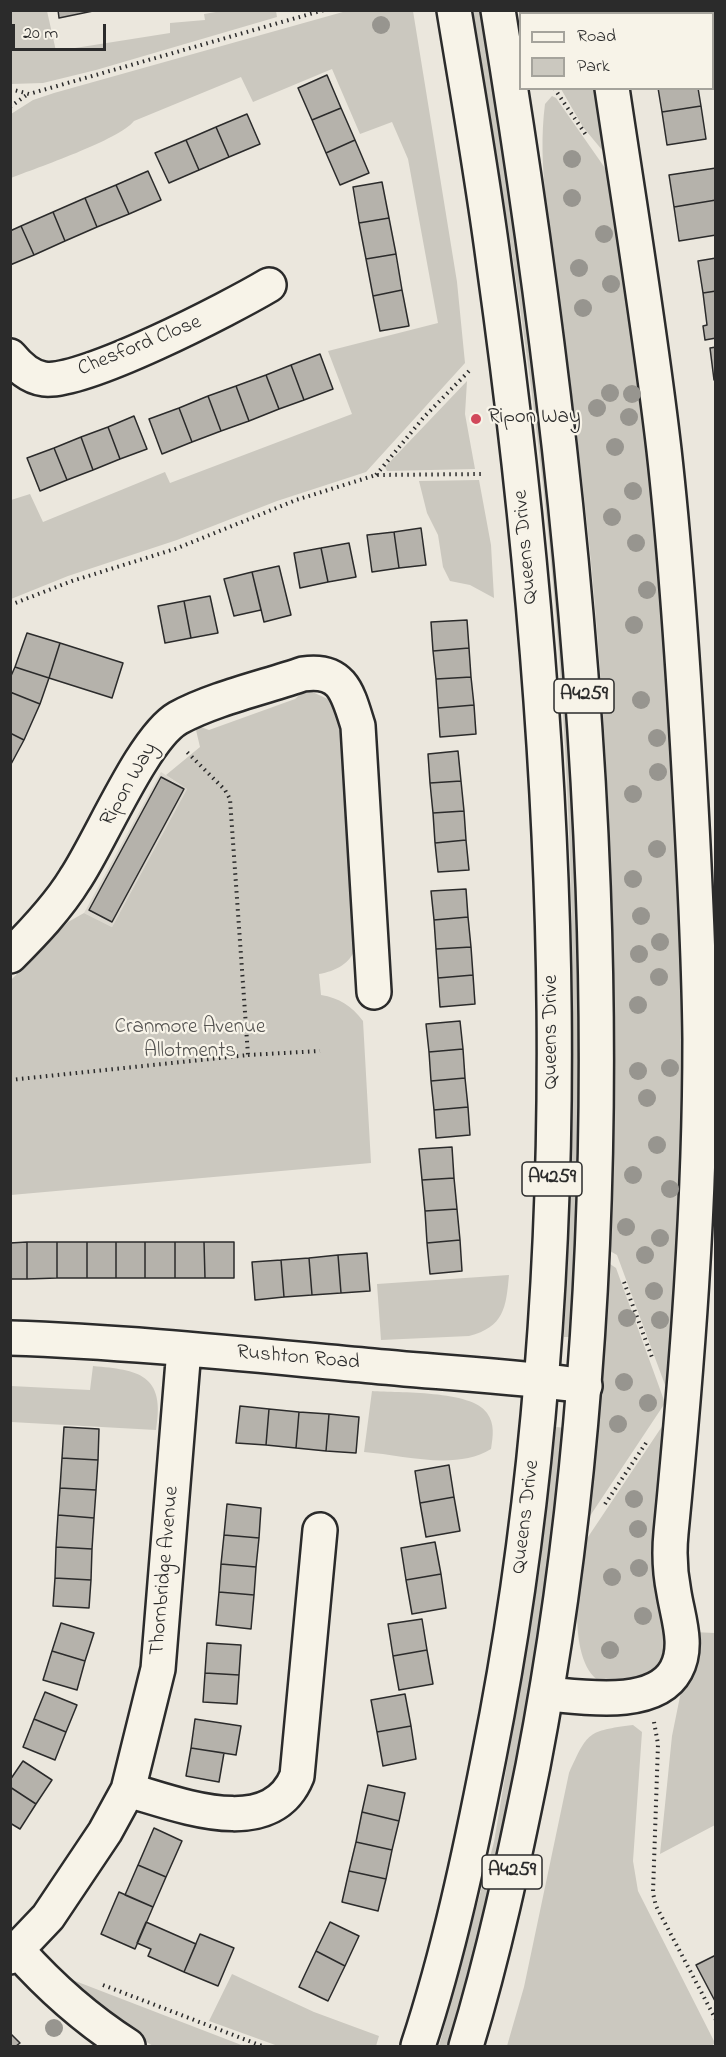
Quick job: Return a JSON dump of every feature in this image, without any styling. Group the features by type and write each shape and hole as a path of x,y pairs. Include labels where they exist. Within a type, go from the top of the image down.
{"street":[{"name":"Queens Drive","path":"418,2046 433,2002 472,1842 498,1710 531,1489 542,1379 550,1257 553,1099 553,978 545,762 521,485 494,266 454,10"},
{"name":"Queens Drive","path":"466,2046 510,1885 547,1694 570,1538 585,1386 597,1163 596,945 590,772 578,621 549,348 498,10"},
{"path":"547,1694 614,1698 639,1695 662,1686 677,1669 682,1640 670,1564 670,1543 692,1287 699,1114 699,1013 693,838 672,519 651,347 612,90"},
{"name":"Chesford Close","path":"10,356 30,374 44,379 60,379 124,355 227,310 269,285"},
{"name":"Ripon Way","path":"10,956 75,880 144,757 164,729 176,719 197,710 303,674 327,674 339,681 350,701 358,726 374,992"},
{"name":"Rushton Road","path":"10,1338 105,1341 542,1379 585,1386"},
{"name":"Thornbridge Avenue","path":"14,1954 48,1917 76,1877 128,1790 158,1669 184,1348"},
{"path":"128,1790 194,1809 249,1815 278,1801 288,1793 297,1776 320,1530"},
{"path":"14,1954 101,2028 128,2046"}],"path":[{"path":"10,107 28,94 324,10"},
{"path":"10,89 28,94"},
{"path":"376,475 424,417 472,368"},
{"path":"10,605 72,582 175,549 296,500 376,475 483,474"},
{"path":"164,729 225,790 230,799 248,1055"},
{"path":"10,1080 248,1055 320,1051"},
{"path":"623,1281 655,1365"},
{"path":"598,1514 670,1408 683,1410"},
{"path":"653,1713 658,1744 653,1893 656,1906 716,2020"},
{"path":"92,1981 262,2046"}],"shaded area":[{"path":"161,772 187,789 112,927 84,913"}],"green space":[{"path":"11,10 47,11 56,51 170,33 170,23 205,20 204,14 222,11 276,11 277,17 96,70 43,83 11,84"},
{"path":"350,10 413,11 457,282 465,363 366,472 277,501 177,540 68,576 11,599 11,500 30,494 43,522 165,472 170,483 352,414 328,351 438,323 408,159 392,122 360,134 332,69 253,102 241,77 134,121 112,137 95,145 11,178 11,114 33,100 54,93"},
{"path":"473,11 481,11 517,239 545,468 565,698 572,814 579,1082 578,1184 570,1337 564,1337 572,1126 572,915 562,704 544,494 529,373 503,191"},
{"path":"562,90 603,90 607,156 583,127"},
{"path":"552,96 556,98 610,172 658,511 679,821 686,1133 668,1393 617,1255 610,1251 614,1079 609,821 591,563 576,425 543,173 545,104"},
{"path":"467,381 465,414 475,469 387,471 385,467"},
{"path":"479,480 491,545 494,598 470,585 450,581 443,567 438,535 427,513 419,481"},
{"name":"Cranmore Avenue Allotments","path":"306,689 332,701 340,716 356,947 342,966 319,974 321,995 345,1004 363,1021 371,1163 11,1195 11,980 68,922 84,913 112,927 187,789 166,775 200,747 196,730 201,727 209,730 295,699"},
{"path":"610,1264 616,1268 665,1403 588,1519 586,1518 594,1462"},
{"path":"509,1275 501,1314 490,1327 481,1332 469,1336 381,1340 377,1284"},
{"path":"93,1366 123,1370 145,1378 157,1397 156,1430 11,1422 11,1386 90,1390"},
{"path":"372,1391 451,1396 479,1406 487,1413 491,1421 493,1435 491,1449 477,1456 446,1460 364,1452"},
{"path":"669,1416 660,1599 668,1656 652,1677 604,1684 591,1674 583,1658 579,1638 578,1594 585,1537 588,1537"},
{"path":"556,1427 566,1428 546,1583 521,1738 501,1840 476,1943 447,2046 439,2046 494,1842 540,1568"},
{"path":"693,1632 715,1633 715,1825 660,1854 672,1736"},
{"path":"633,1725 642,1732 633,1861 638,1891 715,2043 711,2046 507,2046 524,1987 569,1773 585,1741 591,1736 606,1729"},
{"path":"57,1974 244,2046 153,2046 114,2022"},
{"path":"232,1974 314,2012 379,2036 376,2046 278,2046 209,2021"}],"building":[{"path":"58,10 93,10 93,11 59,18"},
{"path":"644,10 702,10 702,12 644,12"},
{"path":"714,53 716,53 715,80"},
{"path":"327,75 341,108 312,120 298,88"},
{"path":"658,90 698,90 701,106 662,112"},
{"path":"701,106 706,139 667,145 662,112"},
{"path":"341,108 355,140 326,153 312,120"},
{"path":"247,114 260,144 229,157 216,127"},
{"path":"216,127 229,157 199,170 186,140"},
{"path":"186,140 199,170 169,183 155,153"},
{"path":"355,140 369,173 340,185 326,153"},
{"path":"716,168 716,200 674,207 669,175"},
{"path":"148,171 161,200 129,214 116,185"},
{"path":"382,182 389,218 359,223 353,187"},
{"path":"116,185 129,214 97,227 85,198"},
{"path":"85,198 97,227 65,241 53,212"},
{"path":"716,200 716,235 679,241 674,207"},
{"path":"53,212 65,241 34,255 21,226"},
{"path":"389,218 396,254 366,259 359,223"},
{"path":"21,226 34,255 10,265 10,231"},
{"path":"396,254 402,290 373,296 366,259"},
{"path":"716,258 716,291 703,293 698,261"},
{"path":"402,290 409,326 380,331 373,296"},
{"path":"716,291 716,338 705,340 703,326 707,325 703,293"},
{"path":"716,347 716,380 714,380 710,348"},
{"path":"320,354 333,389 304,400 291,365"},
{"path":"291,365 304,400 279,409 266,375"},
{"path":"266,375 279,409 249,421 236,386"},
{"path":"236,386 249,421 221,431 208,396"},
{"path":"208,396 221,431 192,442 179,408"},
{"path":"179,408 192,442 162,454 149,419"},
{"path":"134,416 147,449 120,459 108,427"},
{"path":"108,427 120,459 93,470 81,437"},
{"path":"81,437 93,470 67,480 54,448"},
{"path":"54,448 67,480 40,491 27,458"},
{"path":"421,528 426,565 399,568 394,532"},
{"path":"394,532 399,568 372,572 367,535"},
{"path":"349,543 356,577 328,582 321,548"},
{"path":"321,548 328,582 300,588 294,553"},
{"path":"279,566 291,615 264,622 252,572"},
{"path":"252,572 261,610 234,616 224,579"},
{"path":"210,596 218,633 191,638 184,601"},
{"path":"184,601 191,638 165,643 158,606"},
{"path":"467,620 469,648 433,651 431,622"},
{"path":"27,633 60,643 49,678 15,667"},
{"path":"60,643 123,663 112,698 49,678"},
{"path":"469,648 471,677 436,679 433,651"},
{"path":"15,667 49,678 40,704 10,692 10,678"},
{"path":"471,677 474,705 438,708 436,679"},
{"path":"10,692 40,704 24,740 10,733"},
{"path":"474,705 476,734 440,737 438,708"},
{"path":"10,733 24,740 10,766"},
{"path":"458,751 461,781 430,783 428,754"},
{"path":"161,777 184,789 112,922 89,910"},
{"path":"461,781 464,811 433,813 430,783"},
{"path":"464,811 466,840 435,843 433,813"},
{"path":"466,840 469,870 438,872 435,843"},
{"path":"466,889 468,917 434,920 431,891"},
{"path":"468,917 471,947 436,949 434,920"},
{"path":"471,947 473,975 438,978 436,949"},
{"path":"473,975 475,1004 440,1007 438,978"},
{"path":"460,1021 463,1049 429,1052 426,1024"},
{"path":"463,1049 465,1078 431,1081 429,1052"},
{"path":"465,1078 468,1107 434,1110 431,1081"},
{"path":"468,1107 470,1135 436,1138 434,1110"},
{"path":"452,1147 454,1178 422,1180 419,1149"},
{"path":"454,1178 457,1209 425,1211 422,1180"},
{"path":"457,1209 460,1240 427,1243 425,1211"},
{"path":"460,1240 462,1271 430,1274 427,1243"},
{"path":"27,1242 27,1279 10,1279 10,1243"},
{"path":"27,1242 57,1242 57,1278 27,1279"},
{"path":"57,1242 87,1242 87,1278 57,1278"},
{"path":"87,1242 116,1242 116,1278 87,1278"},
{"path":"116,1242 145,1242 145,1278 116,1278"},
{"path":"145,1242 175,1242 175,1278 145,1278"},
{"path":"175,1242 204,1242 205,1278 175,1278"},
{"path":"204,1242 234,1242 234,1278 205,1278"},
{"path":"367,1253 370,1291 341,1293 338,1255"},
{"path":"338,1255 341,1293 312,1295 309,1258"},
{"path":"309,1258 312,1295 284,1297 281,1260"},
{"path":"281,1260 284,1297 255,1300 252,1262"},
{"path":"240,1406 269,1409 266,1445 236,1443"},
{"path":"269,1409 299,1412 296,1448 266,1445"},
{"path":"299,1412 329,1414 326,1451 296,1448"},
{"path":"329,1414 359,1417 356,1453 326,1451"},
{"path":"64,1427 99,1429 98,1460 62,1458"},
{"path":"62,1458 98,1460 96,1490 60,1488"},
{"path":"449,1465 454,1497 420,1503 415,1471"},
{"path":"60,1488 96,1490 94,1518 58,1515"},
{"path":"454,1497 460,1531 426,1537 420,1503"},
{"path":"227,1504 261,1508 259,1538 224,1535"},
{"path":"58,1515 94,1518 92,1549 56,1547"},
{"path":"224,1535 259,1538 256,1567 221,1564"},
{"path":"435,1542 441,1574 406,1580 401,1548"},
{"path":"56,1547 92,1549 91,1580 55,1578"},
{"path":"221,1564 256,1567 254,1595 219,1592"},
{"path":"441,1574 446,1608 412,1614 406,1580"},
{"path":"55,1578 91,1580 89,1608 53,1606"},
{"path":"219,1592 254,1595 251,1629 216,1625"},
{"path":"422,1619 427,1650 393,1656 388,1624"},
{"path":"61,1623 94,1633 85,1661 52,1651"},
{"path":"207,1643 241,1645 239,1675 205,1673"},
{"path":"427,1650 433,1684 399,1690 393,1656"},
{"path":"52,1651 85,1661 77,1690 43,1680"},
{"path":"205,1673 239,1675 237,1704 203,1702"},
{"path":"45,1692 77,1705 66,1732 34,1719"},
{"path":"405,1694 411,1726 377,1732 371,1700"},
{"path":"34,1719 66,1732 55,1760 23,1747"},
{"path":"195,1719 241,1726 236,1755 191,1748"},
{"path":"411,1726 416,1759 383,1766 377,1732"},
{"path":"191,1748 224,1753 219,1782 186,1776"},
{"path":"23,1761 52,1780 36,1804 10,1787 10,1780"},
{"path":"368,1785 405,1793 399,1821 362,1812"},
{"path":"10,1787 36,1804 20,1829 10,1823"},
{"path":"362,1812 399,1821 392,1850 356,1842"},
{"path":"154,1828 182,1841 166,1877 138,1865"},
{"path":"356,1842 392,1850 386,1879 349,1871"},
{"path":"138,1865 166,1877 153,1907 125,1895"},
{"path":"349,1871 386,1879 378,1911 342,1902"},
{"path":"119,1892 153,1907 135,1949 101,1934"},
{"path":"146,1922 196,1944 184,1972 148,1956 151,1949 137,1943"},
{"path":"330,1922 359,1936 345,1966 316,1951"},
{"path":"200,1934 234,1948 218,1986 184,1972"},
{"path":"316,1951 345,1966 328,2001 299,1987"},
{"path":"716,1955 716,2003 696,1965"},
{"path":"10,2033 20,2043 16,2046 10,2046"}],"place":[{"name":"Ripon Way","path":"476,419"}]}
